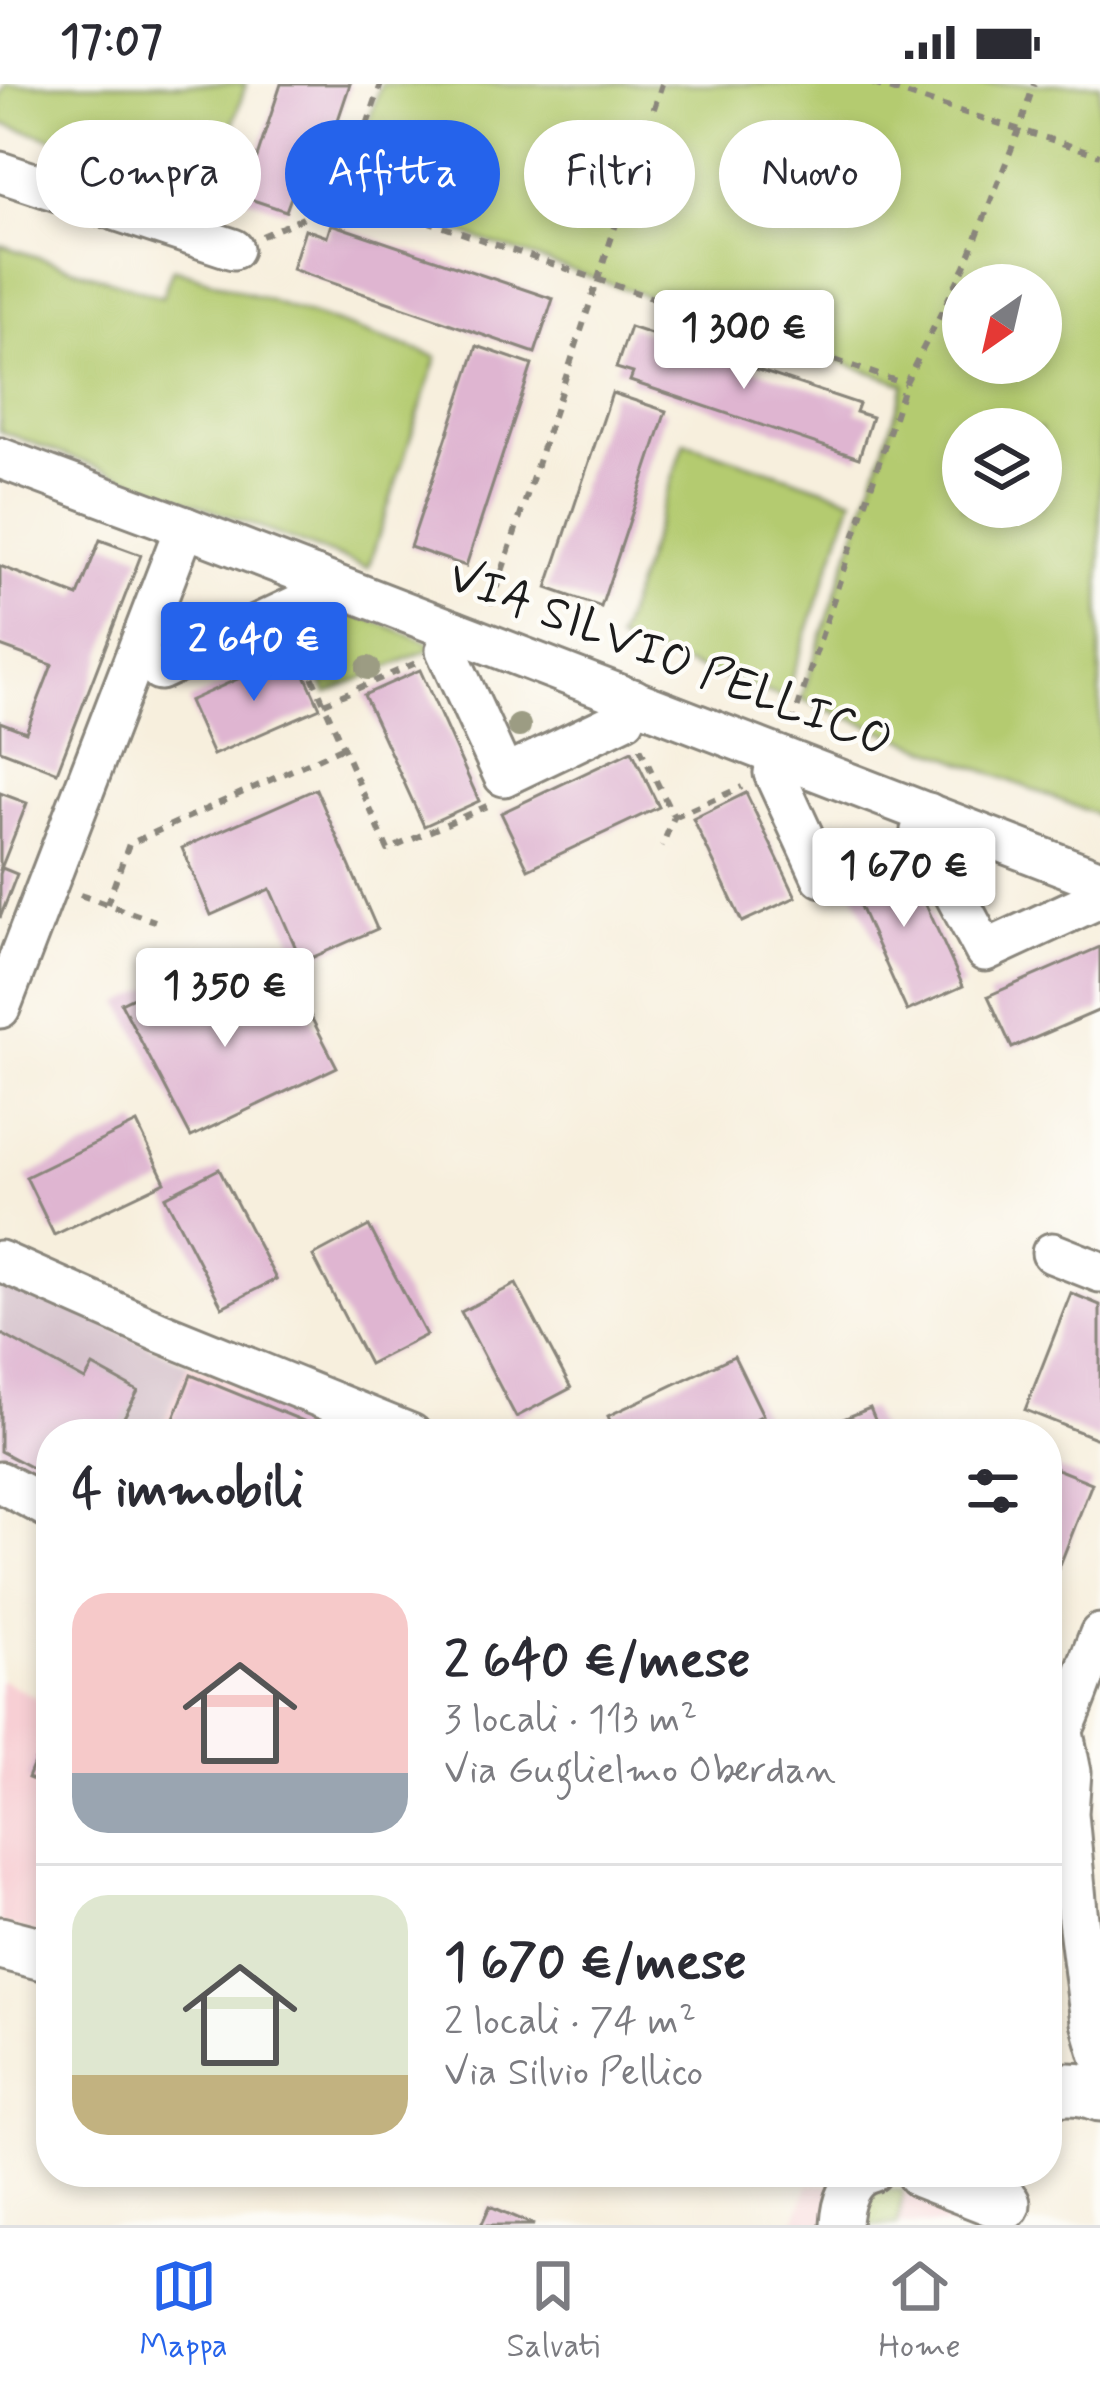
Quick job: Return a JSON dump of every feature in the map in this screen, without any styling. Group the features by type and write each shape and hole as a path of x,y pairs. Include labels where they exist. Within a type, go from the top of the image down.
{"main road":[{"path":"0,1943 36,1952"},
{"path":"1062,2088 1100,2095"},
{"path":"968,2187 1007,2200"}],"street":[{"path":"0,172 233,249"},
{"name":"VIA SILVIO PELLICO","path":"0,458 315,577 629,709 1100,884"},
{"path":"0,1008 185,527"},
{"path":"160,670 307,601 315,577"},
{"path":"460,640 504,776 629,709"},
{"path":"777,765 822,877"},
{"path":"925,822 985,951 1095,900 1100,884"},
{"path":"1052,1253 1100,1272"},
{"path":"0,1261 374,1419"},
{"path":"0,1482 36,1501"},
{"path":"1062,1687 1100,1634"},
{"path":"1062,1757 1071,1772 1068,1813 1077,1911 1091,2022 1100,2053"},
{"path":"841,2225 852,2187"}],"path":[{"path":"369,120 381,84"},
{"path":"323,703 460,640 598,279 662,84"},
{"path":"873,84 1100,154"},
{"path":"662,846 674,817 777,765 905,384 964,266 1034,84"},
{"path":"233,249 285,226"},
{"path":"447,228 905,384"},
{"path":"284,612 388,850 492,804 504,776"},
{"path":"629,709 674,817"},
{"path":"106,904 129,844 343,747"},
{"path":"822,877 925,822"},
{"path":"48,884 154,920"}],"shaded area":[{"path":"0,1276 188,1364 164,1419 36,1419 36,1487 0,1468"},
{"path":"188,1364 327,1419 164,1419"},
{"path":"0,1679 36,1697 36,1933 0,1923"},
{"path":"808,2187 856,2187 903,2190 939,2201 972,2225 793,2225"}],"green space":[{"path":"6,84 246,84 234,120 36,120 36,134 0,123 0,97"},
{"path":"381,84 1100,84 1100,816 801,699 905,384 447,228 500,228 500,120 369,120"},
{"path":"0,245 162,297 173,268 437,357 368,568 0,431"},
{"path":"685,442 853,498 785,698 617,641"},
{"path":"330,603 438,646 327,693 295,617"},
{"path":"874,2188 903,2190 898,2225 858,2225 863,2204"}],"building":[{"path":"281,84 350,84 338,120 285,120 285,211 261,203 261,145"},
{"path":"330,228 343,228 553,299 535,353 292,269 305,229 327,237"},
{"path":"630,327 859,404 856,412 872,417 859,458 630,381 633,373 616,368"},
{"path":"477,346 532,365 466,566 410,547"},
{"path":"612,393 666,411 601,607 547,588"},
{"path":"100,540 141,555 57,772 0,750 0,722 26,732 52,665 0,646 0,566 78,596"},
{"path":"295,653 320,708 213,755 189,701"},
{"path":"420,670 479,801 424,826 364,695"},
{"path":"632,751 659,807 528,869 501,813"},
{"path":"316,789 377,929 302,962 270,889 211,915 182,848"},
{"path":"0,793 27,803 0,871"},
{"path":"746,793 796,897 742,922 693,819"},
{"path":"900,848 963,986 907,1011 845,873"},
{"path":"2,868 17,874 0,918 0,874"},
{"path":"1100,947 1100,1010 1012,1048 988,996"},
{"path":"192,969 227,1030 295,986 337,1067 191,1137 121,1003"},
{"path":"137,1123 165,1182 54,1235 26,1177"},
{"path":"219,1169 276,1279 222,1307 165,1197"},
{"path":"369,1226 426,1335 369,1364 313,1256"},
{"path":"516,1284 571,1388 516,1417 461,1312"},
{"path":"1071,1293 1100,1305 1100,1440 1062,1425 1062,1419 1025,1410"},
{"path":"0,1333 85,1380 93,1366 138,1391 123,1419 36,1419 34,1469 0,1451"},
{"path":"734,1356 763,1415 755,1419 608,1416"},
{"path":"191,1375 298,1419 174,1419"},
{"path":"870,1408 875,1419 843,1419"},
{"path":"1062,1471 1092,1483 1062,1560"},
{"path":"36,1758 36,1781 28,1778"},
{"path":"490,2206 534,2225 481,2225"}]}
